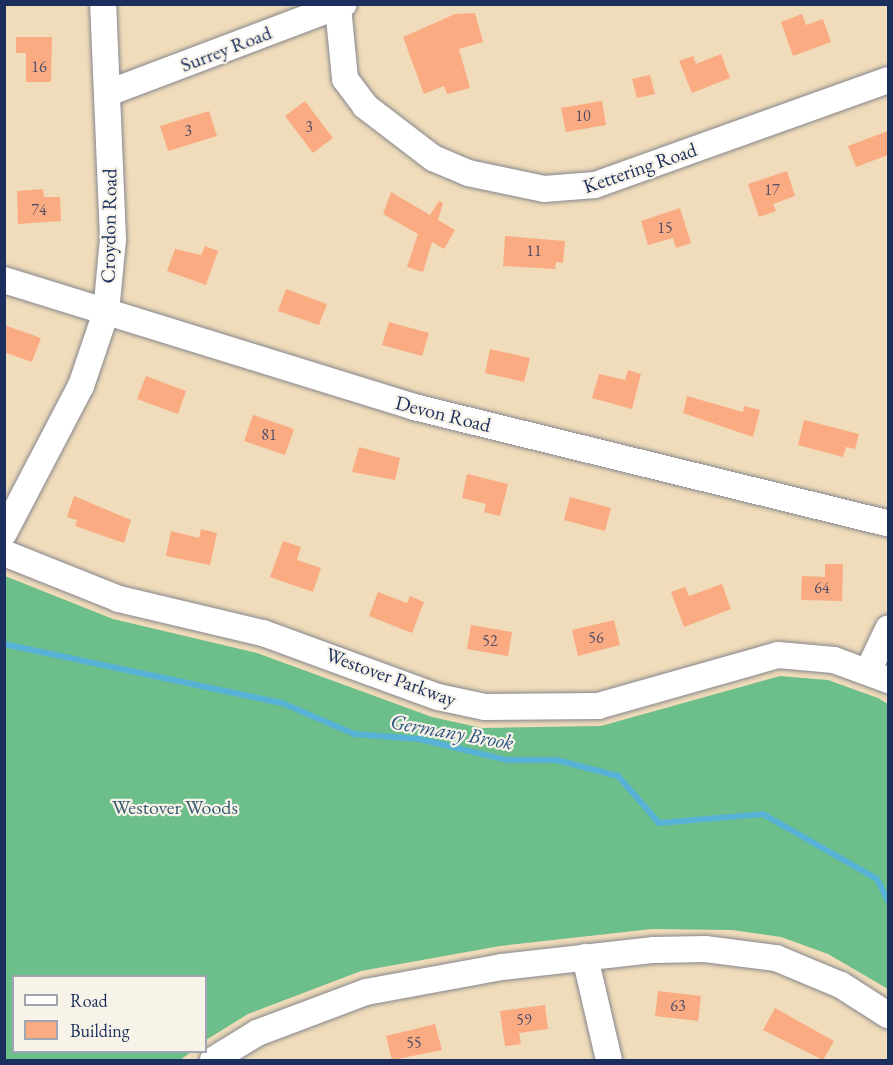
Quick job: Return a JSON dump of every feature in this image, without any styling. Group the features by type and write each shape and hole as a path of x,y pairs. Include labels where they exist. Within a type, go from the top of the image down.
{"street":[{"name":"Croydon Road","path":"4,533 81,386 105,312 113,262 103,4"},
{"name":"Surrey Road","path":"108,93 341,6"},
{"name":"Kettering Road","path":"341,6 345,79 365,106 433,158 468,173 544,189 595,185 888,81"},
{"name":"Devon Road","path":"4,280 414,407 888,524"},
{"name":"Westover Parkway","path":"4,553 119,599 263,633 438,697 485,707 598,706 778,655 816,656 878,676"},
{"path":"878,676 888,629"},
{"path":"213,1060 257,1033 366,992 585,957 679,949 755,953 819,974 888,1015"},
{"path":"585,957 609,1060"}],"green space":[{"name":"Westover Woods","path":"5,576 113,619 257,653 432,717 482,728 601,726 780,676 828,680 878,698 888,704 888,989 828,954 781,937 732,930 652,929 500,946 361,971 248,1014 207,1039 207,975 12,975 12,1053 190,1053 180,1060 5,1060"}],"building":[{"path":"475,13 483,42 459,49 470,88 447,94 444,86 424,94 403,37 455,14"},
{"path":"802,14 806,25 823,19 831,42 793,56 781,22"},
{"path":"16,37 52,37 51,82 26,82 26,53 16,53"},
{"path":"721,54 730,78 692,93 679,61 693,56 696,64"},
{"path":"650,75 655,94 637,98 632,79"},
{"path":"305,101 333,138 313,153 285,116"},
{"path":"602,101 606,125 566,132 561,108"},
{"path":"209,111 217,136 168,151 160,126"},
{"path":"888,131 888,155 856,167 848,146"},
{"path":"787,171 795,196 773,204 776,211 759,217 748,184"},
{"path":"43,189 44,197 60,197 61,221 18,224 17,191"},
{"path":"391,192 430,215 439,201 443,203 438,220 455,230 444,249 432,242 423,272 407,267 418,234 383,214"},
{"path":"680,208 691,243 676,248 673,238 648,245 641,221"},
{"path":"505,236 565,241 563,263 556,262 555,269 503,266"},
{"path":"205,246 218,251 206,285 167,271 175,249 201,255"},
{"path":"286,289 327,304 319,325 278,311"},
{"path":"389,322 429,333 422,356 382,345"},
{"path":"4,325 41,338 32,362 4,352"},
{"path":"490,349 530,358 524,382 485,373"},
{"path":"628,370 641,374 632,409 592,398 599,374 625,380"},
{"path":"146,376 186,391 178,414 137,399"},
{"path":"687,396 743,412 744,406 760,410 753,437 683,413"},
{"path":"253,415 294,429 285,455 244,441"},
{"path":"804,420 859,434 855,449 846,447 843,457 798,445"},
{"path":"359,447 400,458 395,480 352,472"},
{"path":"467,474 508,484 500,516 484,512 486,504 462,498"},
{"path":"74,496 131,520 124,543 75,526 77,520 67,517"},
{"path":"570,497 611,508 605,531 564,520"},
{"path":"201,529 217,533 210,565 166,556 171,531 199,538"},
{"path":"283,541 301,547 297,560 321,568 313,592 270,577"},
{"path":"825,564 843,564 842,601 801,600 802,576 825,577"},
{"path":"722,584 731,609 684,627 671,592 685,587 689,596"},
{"path":"378,592 407,603 410,596 424,602 412,633 369,616"},
{"path":"614,620 620,645 578,656 572,630"},
{"path":"471,625 512,632 508,656 467,649"},
{"path":"658,991 701,996 698,1021 655,1016"},
{"path":"545,1005 548,1029 519,1033 521,1044 505,1046 500,1011"},
{"path":"775,1008 834,1041 823,1060 763,1030"},
{"path":"435,1024 442,1050 392,1060 386,1036"}],"waterway":[{"name":"Germany Brook","path":"4,644 282,703 354,734 419,739 507,760 557,760 618,776 659,823 763,814 877,879 888,901"}]}
